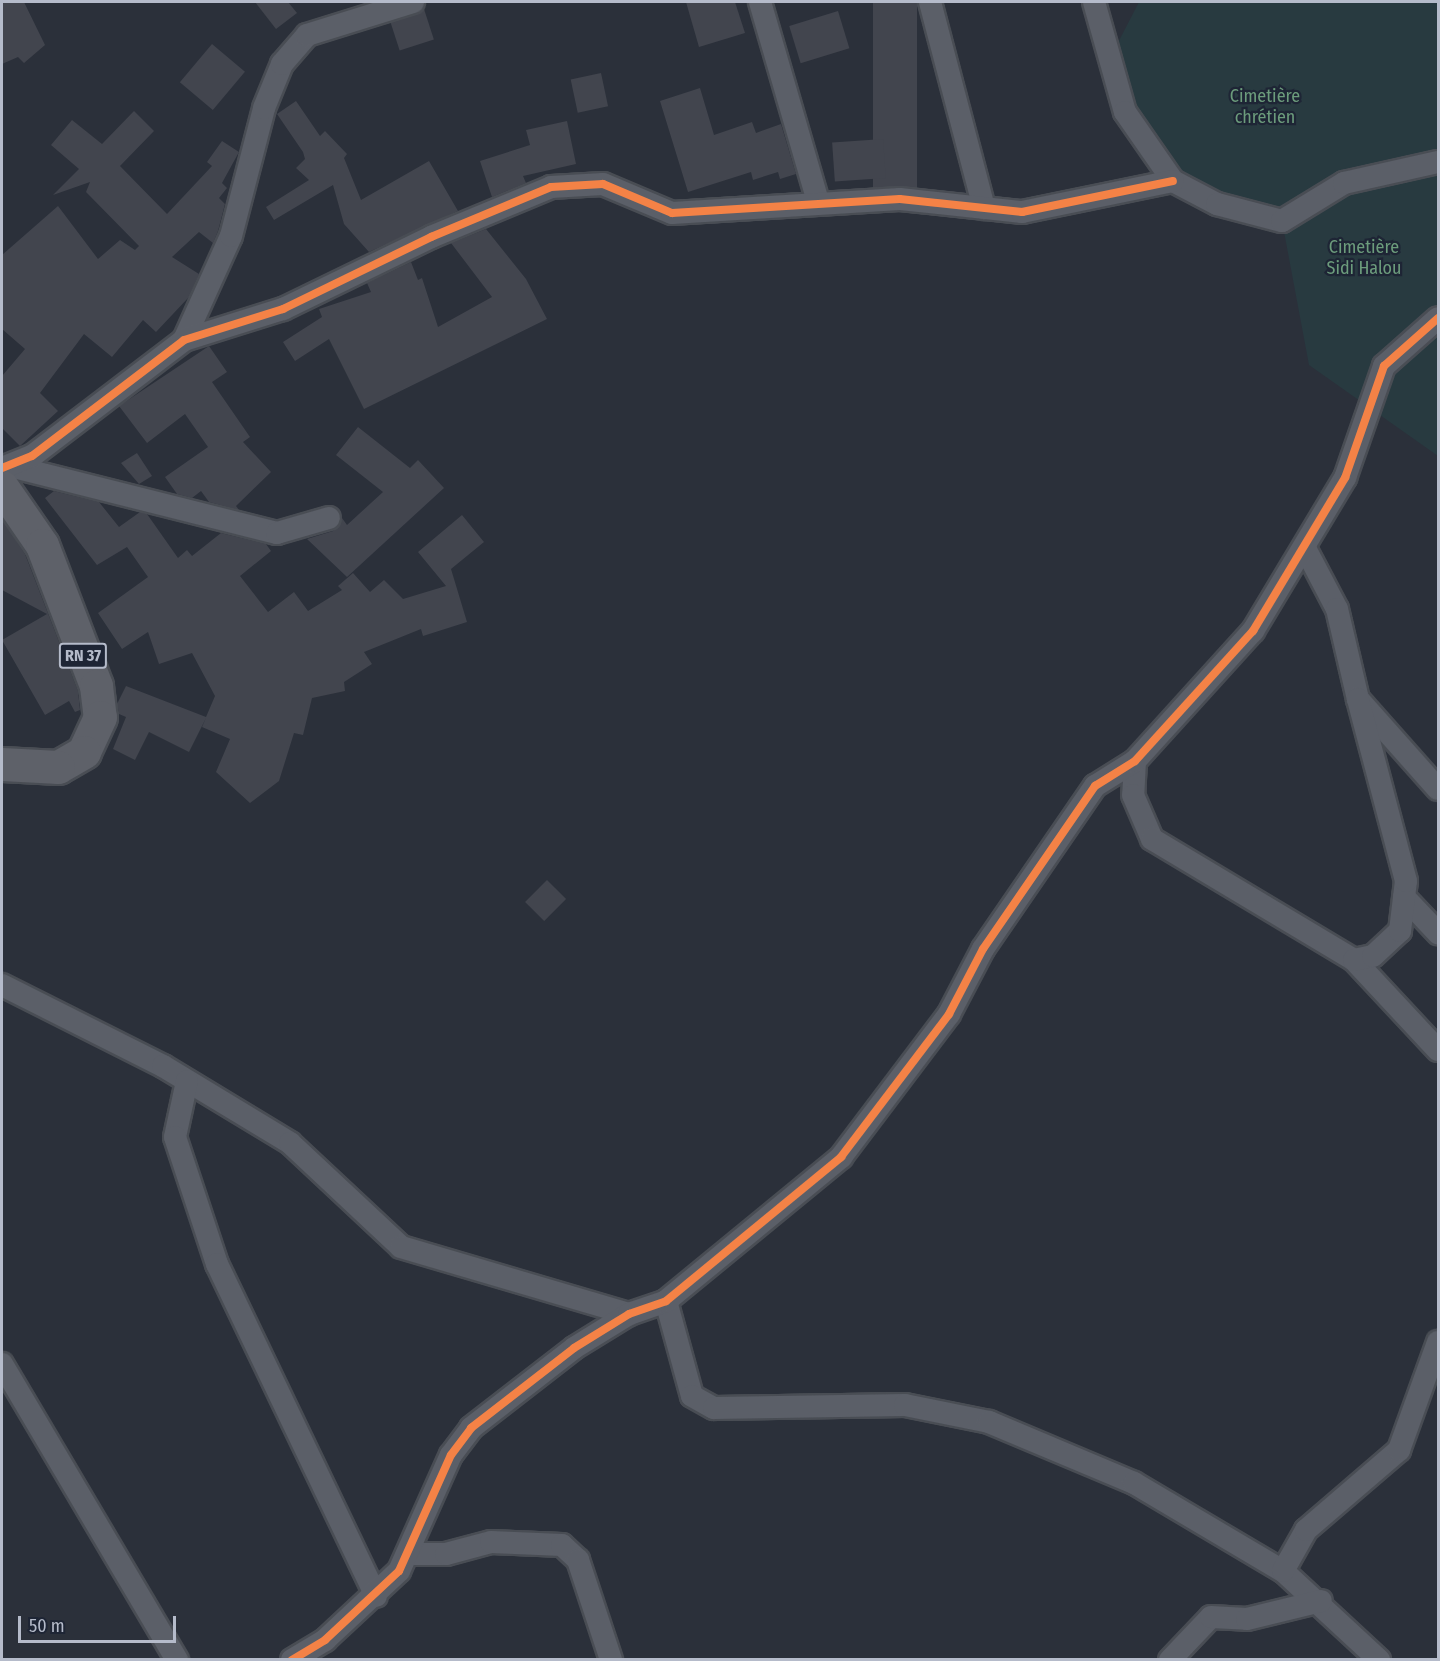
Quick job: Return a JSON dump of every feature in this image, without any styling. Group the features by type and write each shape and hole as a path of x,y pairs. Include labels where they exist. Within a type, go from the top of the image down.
{"main road":[{"name":"RN 37","path":"2,764 58,767 84,752 100,717 96,686 42,546 6,474"}],"street":[{"path":"184,340 231,236 264,108 282,64 307,36 413,2"},
{"path":"760,2 818,202"},
{"path":"930,2 984,208"},
{"path":"1094,2 1125,112 1173,181 1217,204 1282,221 1344,183 1438,162"},
{"path":"6,474 184,340 284,309 431,237 551,187 603,184 672,213 818,202 900,199 1022,212 1173,181"},
{"path":"292,1659 325,1640 376,1596 407,1554 451,1455 471,1428 574,1348 629,1314 666,1301 841,1157 949,1014 983,949 1095,786 1135,761 1253,631 1306,550 1345,478 1384,366 1438,318"},
{"path":"6,474 277,533 329,518"},
{"path":"1306,550 1337,609 1406,881 1400,931 1373,956 1354,960"},
{"path":"1358,699 1438,789"},
{"path":"1135,761 1133,795 1152,839 1354,960 1438,1050"},
{"path":"1404,897 1438,933"},
{"path":"2,985 187,1081 290,1143 401,1247 629,1314"},
{"path":"187,1081 175,1137 217,1264 376,1596"},
{"path":"666,1301 692,1396 714,1408 904,1405 989,1422 1134,1483 1283,1571 1321,1601 1379,1659"},
{"path":"1283,1571 1306,1530 1399,1450 1438,1342"},
{"path":"2,1364 177,1659"},
{"path":"407,1554 446,1554 491,1542 562,1545 578,1560 611,1659"},
{"path":"1170,1659 1211,1617 1247,1619 1321,1601"}],"green space":[{"name":"Cimetière chrétien","path":"1139,2 1438,2 1438,456 1309,365 1282,221 1173,181 1110,58"}],"building":[{"path":"2,2 24,2 45,45 24,63 18,57 2,64"},
{"path":"255,2 288,2 297,13 276,29"},
{"path":"686,2 735,2 745,33 699,47"},
{"path":"873,2 917,2 917,189 873,189"},
{"path":"424,9 434,39 400,51 390,20"},
{"path":"838,11 849,48 801,63 789,26"},
{"path":"212,44 245,72 213,110 180,82"},
{"path":"601,73 608,106 578,113 571,79"},
{"path":"700,88 714,135 752,122 756,133 781,124 796,174 780,179 778,172 753,180 751,172 688,192 660,101"},
{"path":"296,101 320,136 325,131 347,154 344,158 361,200 429,161 458,211 369,252 344,224 333,185 274,220 266,207 309,180 296,168 305,159 303,152 277,114"},
{"path":"134,111 154,131 120,166 167,214 212,166 207,162 222,141 239,152 222,183 227,188 219,198 225,204 218,231 213,243 199,232 172,257 199,274 189,297 156,332 143,320 112,357 84,334 40,393 58,411 20,446 2,428 2,376 25,349 2,329 2,255 58,206 98,259 120,240 135,250 139,246 86,192 90,182 53,195 79,169 51,145 72,120 102,144"},
{"path":"567,121 576,164 523,176 526,183 492,197 480,161 530,145 526,130"},
{"path":"883,139 886,178 835,181 832,143"},
{"path":"486,229 526,279 547,319 364,409 329,339 295,361 283,342 322,317 319,309 371,292 367,283 411,262 418,280 422,278 438,327 492,297 451,243"},
{"path":"209,346 227,372 212,382 250,437 243,442 271,472 236,506 239,510 209,502 201,491 192,498 177,494 165,477 208,447 185,414 147,443 119,406"},
{"path":"358,427 410,468 418,460 444,488 347,577 307,539 333,531 342,518 347,525 383,492 336,455"},
{"path":"137,453 152,476 139,484 121,463"},
{"path":"54,491 99,502 119,527 140,512 147,514 178,558 187,550 192,556 221,533 266,544 271,551 240,576 268,612 294,592 308,611 342,590 338,586 353,573 370,592 384,580 403,599 446,586 418,552 462,515 484,542 451,569 467,622 423,636 421,629 364,652 372,664 344,682 345,691 312,698 303,735 294,733 279,781 250,803 216,772 230,739 202,727 206,718 189,752 149,732 135,760 113,749 126,717 119,714 117,704 126,686 206,717 215,696 192,653 159,664 148,632 122,649 98,613 148,577 127,547 97,565 45,498"},
{"path":"2,519 25,554 78,691 80,710 75,712 69,701 45,715 2,640 47,614 2,590"},
{"path":"547,880 566,899 544,921 525,902"}],"cycle path":[{"path":"2,468 32,456 184,340 283,309 431,237 551,187 603,184 672,213 900,199 1022,212 1173,181"},
{"path":"292,1660 325,1640 399,1571 451,1455 471,1428 574,1348 629,1314 666,1301 841,1157 949,1014 983,949 1095,786 1135,761 1253,631 1345,478 1384,366 1438,318"}],"park label":[{"name":"Cimetière Sidi Halou","path":"1364,258"}]}
